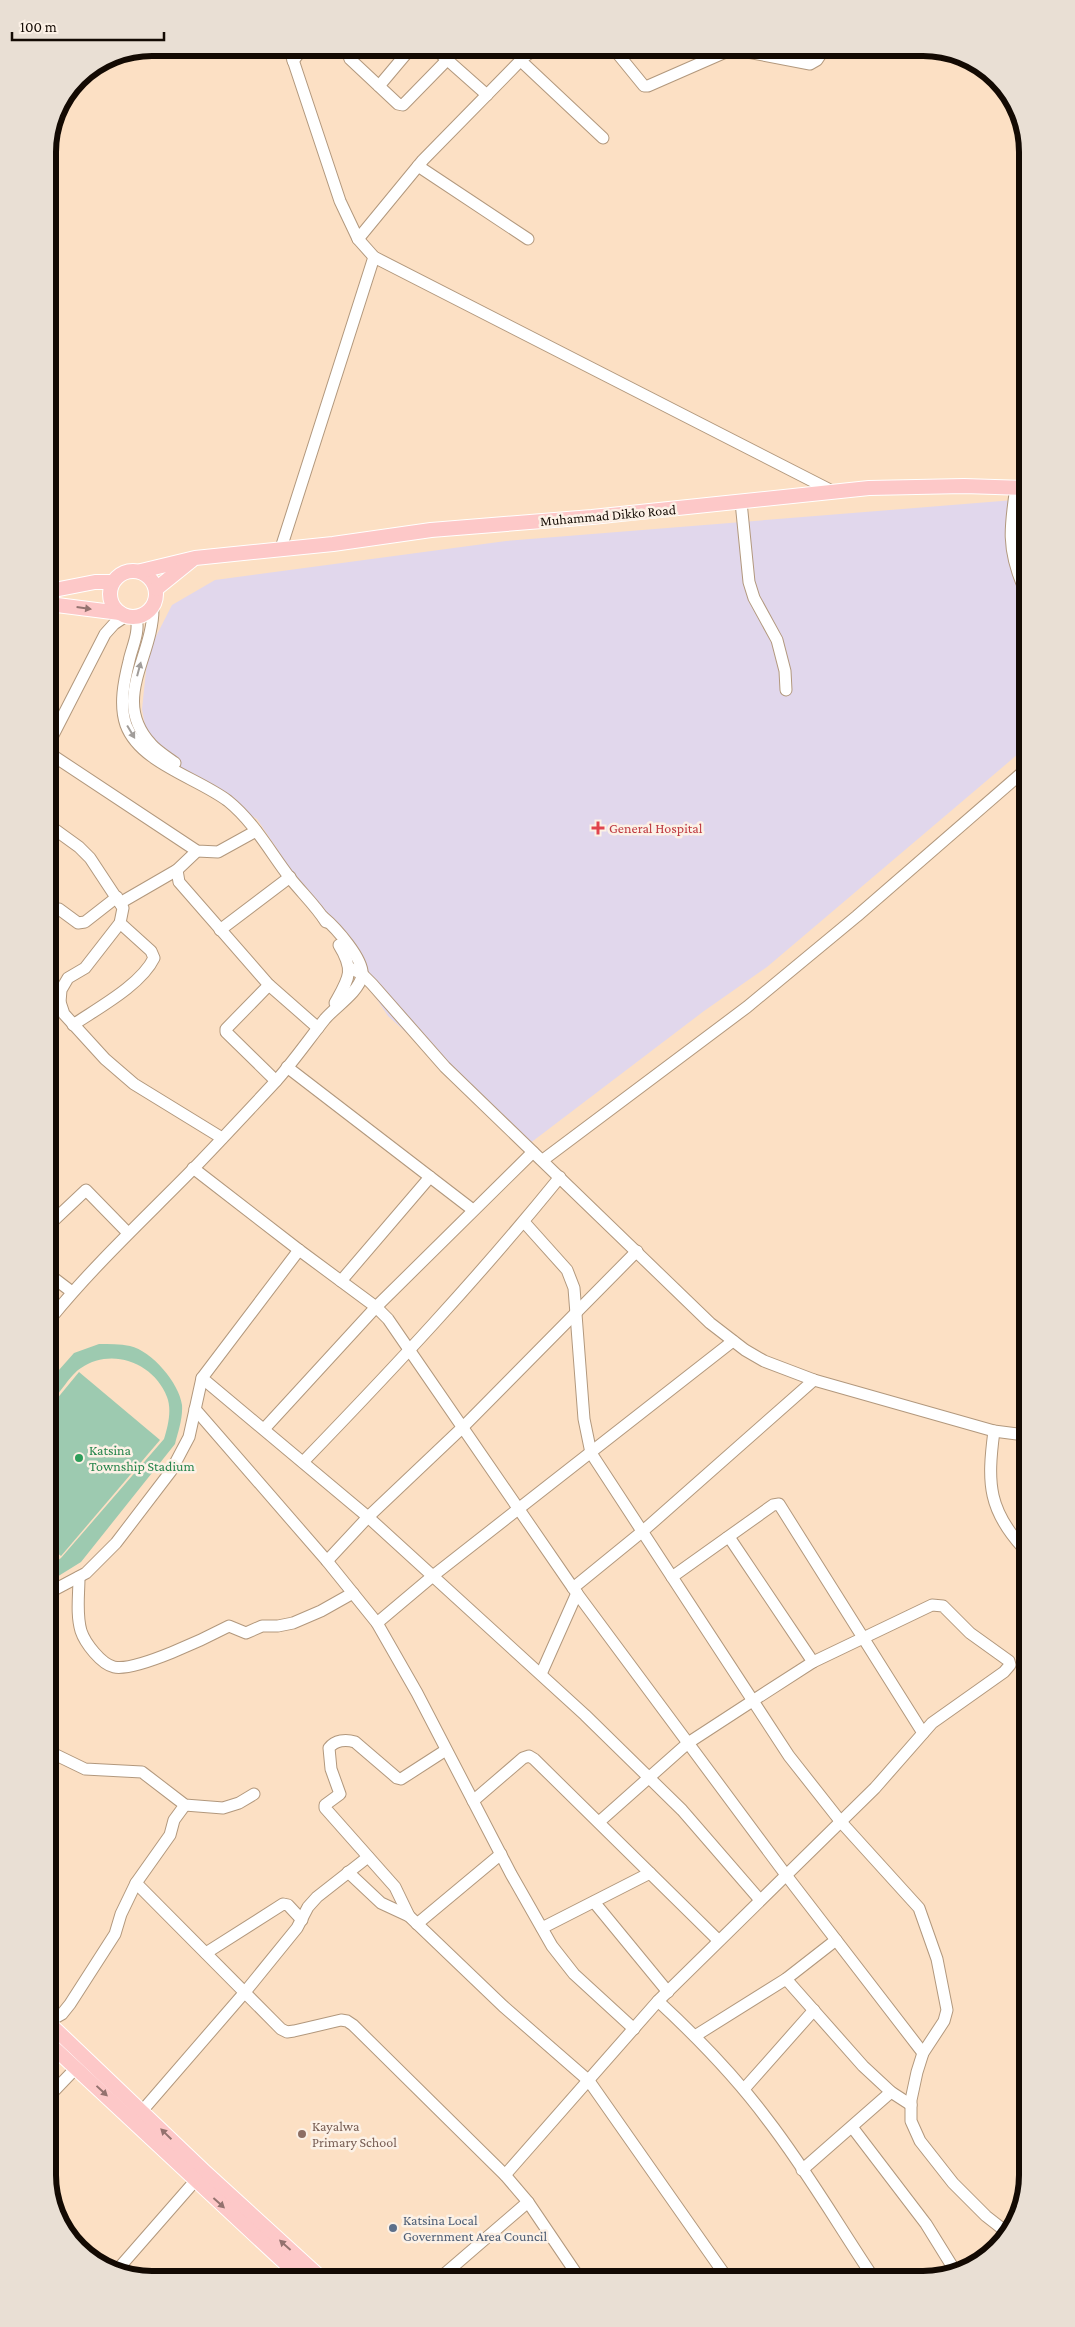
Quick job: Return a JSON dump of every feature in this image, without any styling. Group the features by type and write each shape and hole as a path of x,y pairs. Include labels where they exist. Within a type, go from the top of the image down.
{"main road":[{"name":"Muhammad Dikko Road","path":"141,571 195,558 334,544 431,530 741,502 869,488 964,486 1019,488"},
{"path":"156,589 195,558"},
{"path":"56,605 127,615 147,613 152,607 156,596 156,589 153,581 141,571 127,570 112,582 110,600 127,615"},
{"path":"56,590 95,582 112,582"},
{"path":"56,2030 313,2271"},
{"path":"56,2050 194,2181 293,2271"}],"street":[{"path":"291,56 340,201 358,239 374,257 834,492"},
{"path":"293,61 297,56"},
{"path":"349,56 350,60 398,104 403,106 447,60"},
{"path":"379,86 404,56"},
{"path":"443,56 488,94"},
{"path":"358,239 418,166 526,56"},
{"path":"620,56 644,86 648,86 717,56"},
{"path":"774,56 810,64 820,56"},
{"path":"521,61 604,138"},
{"path":"418,166 528,239"},
{"path":"281,548 374,257"},
{"path":"1019,488 1010,527 1010,545 1019,573"},
{"path":"741,502 749,582 754,598 777,640 785,671 786,690"},
{"path":"152,607 151,634 132,696 132,712 151,744 193,779"},
{"path":"56,729 105,634 114,624 127,615 137,631 122,710 126,725 140,746 157,760 193,779 228,801 256,831 290,877 338,932 360,962 362,974 356,988 328,1015"},
{"path":"56,758 196,852 218,852 256,831"},
{"path":"543,1160 747,1007 857,916 1019,775"},
{"path":"56,831 84,852 118,900 123,916 120,923 86,968 68,978 61,990 60,1002 64,1014 105,1059 134,1084 222,1138"},
{"path":"56,909 59,909 78,923 86,922 118,900 177,870 196,852"},
{"path":"177,870 179,882 269,986 318,1028"},
{"path":"220,930 290,877"},
{"path":"56,1312 128,1232 194,1168 276,1081 328,1015 348,980 350,968 344,953 323,917"},
{"path":"74,1025 119,994 150,967 154,958 151,952 120,923"},
{"path":"350,968 362,974 445,1067 710,1323 733,1341 764,1361 814,1380 994,1431 1019,1434"},
{"path":"269,986 226,1030 276,1081"},
{"path":"56,1007 60,1002"},
{"path":"287,1067 473,1210"},
{"path":"264,1429 376,1307 533,1152"},
{"path":"194,1168 376,1307 388,1319 575,1591 786,1876 924,2053"},
{"path":"341,1281 430,1177"},
{"path":"304,1462 410,1351 524,1222 560,1177"},
{"path":"56,1218 86,1190 128,1232"},
{"path":"524,1222 568,1270 574,1288 584,1419 591,1453 789,1756 841,1822 919,1908 929,1934 945,1991 947,2010 944,2022 924,2053 917,2072 911,2105 911,2121 920,2141 953,2183 986,2216 1002,2229"},
{"path":"56,1589 79,1577 116,1543 171,1471 189,1437 202,1378 299,1250"},
{"path":"328,1561 368,1517 463,1427 575,1316 637,1251"},
{"path":"56,1281 72,1292"},
{"path":"376,1623 434,1575 733,1341"},
{"path":"202,1378 368,1517 541,1674 682,1810 760,1900"},
{"path":"541,1674 575,1591 814,1380"},
{"path":"195,1410 328,1561 376,1623 417,1693 500,1854 552,1946 574,1974 634,2029"},
{"path":"994,1431 990,1463 994,1505 1004,1525 1019,1543"},
{"path":"672,1576 773,1505 779,1504 861,1638 923,1733"},
{"path":"727,1538 732,1540 813,1662"},
{"path":"79,1577 78,1611 81,1632 89,1646 112,1666 119,1667 142,1662 188,1646 229,1626 246,1633 262,1626 278,1626 293,1623 321,1611 353,1593"},
{"path":"505,2175 658,2002 718,1940 875,1788 923,1733 945,1712 1004,1672 1010,1665 1009,1660 970,1633 943,1606 938,1604 861,1638 813,1662 688,1743 599,1822"},
{"path":"413,1920 395,1887 325,1808 325,1805 340,1794 331,1770 329,1748 332,1744 338,1742 348,1740 355,1742 397,1778 401,1779 446,1750"},
{"path":"56,1755 86,1769 142,1772 186,1806 223,1808 239,1803 254,1794"},
{"path":"473,1801 523,1758 529,1756 599,1822 718,1940"},
{"path":"56,2017 62,2014 70,2004 115,1934 121,1914 136,1883 170,1836 174,1820 186,1806"},
{"path":"413,1920 500,1854"},
{"path":"142,2111 245,1992 302,1920 308,1907 317,1897 368,1857"},
{"path":"348,1872 381,1903 413,1920 503,2006 589,2081 722,2271"},
{"path":"542,1928 650,1873"},
{"path":"136,1883 281,2029 287,2032 341,2020 353,2025 505,2175 528,2202 575,2271"},
{"path":"594,1902 668,1992"},
{"path":"206,1953 283,1904 288,1905 302,1920"},
{"path":"695,2036 786,1979 836,1940"},
{"path":"786,1979 863,2066 891,2092 911,2105"},
{"path":"658,2002 695,2036 744,2089 768,2120 869,2271"},
{"path":"744,2089 814,2010"},
{"path":"56,2089 76,2068"},
{"path":"802,2170 891,2092"},
{"path":"852,2127 926,2224 952,2266"},
{"path":"122,2265 194,2181"},
{"path":"448,2271 528,2202"},
{"path":"287,2271 290,2268"}],"shaded area":[{"name":"General Hospital","path":"1014,500 1019,576 1019,753 767,967 704,1011 529,1144 388,1016 257,819 150,753 142,709 148,652 172,605 215,580 506,541"}],"green space":[{"path":"99,1344 118,1344 138,1349 155,1361 170,1378 180,1396 182,1410 175,1444 81,1562 56,1578 56,1562 164,1439 169,1413 167,1397 161,1385 152,1375 142,1367 118,1359 93,1362 81,1368 69,1379 56,1396 56,1373 74,1353"},
{"path":"79,1372 160,1440 61,1556 56,1552 56,1400"}],"place":[{"name":"General Hospital","path":"598,828"},
{"name":"Katsina Township Stadium","path":"79,1458"},
{"name":"Kayalwa Primary School","path":"302,2134"},
{"name":"Katsina Local Government Area Council","path":"393,2228"}]}
